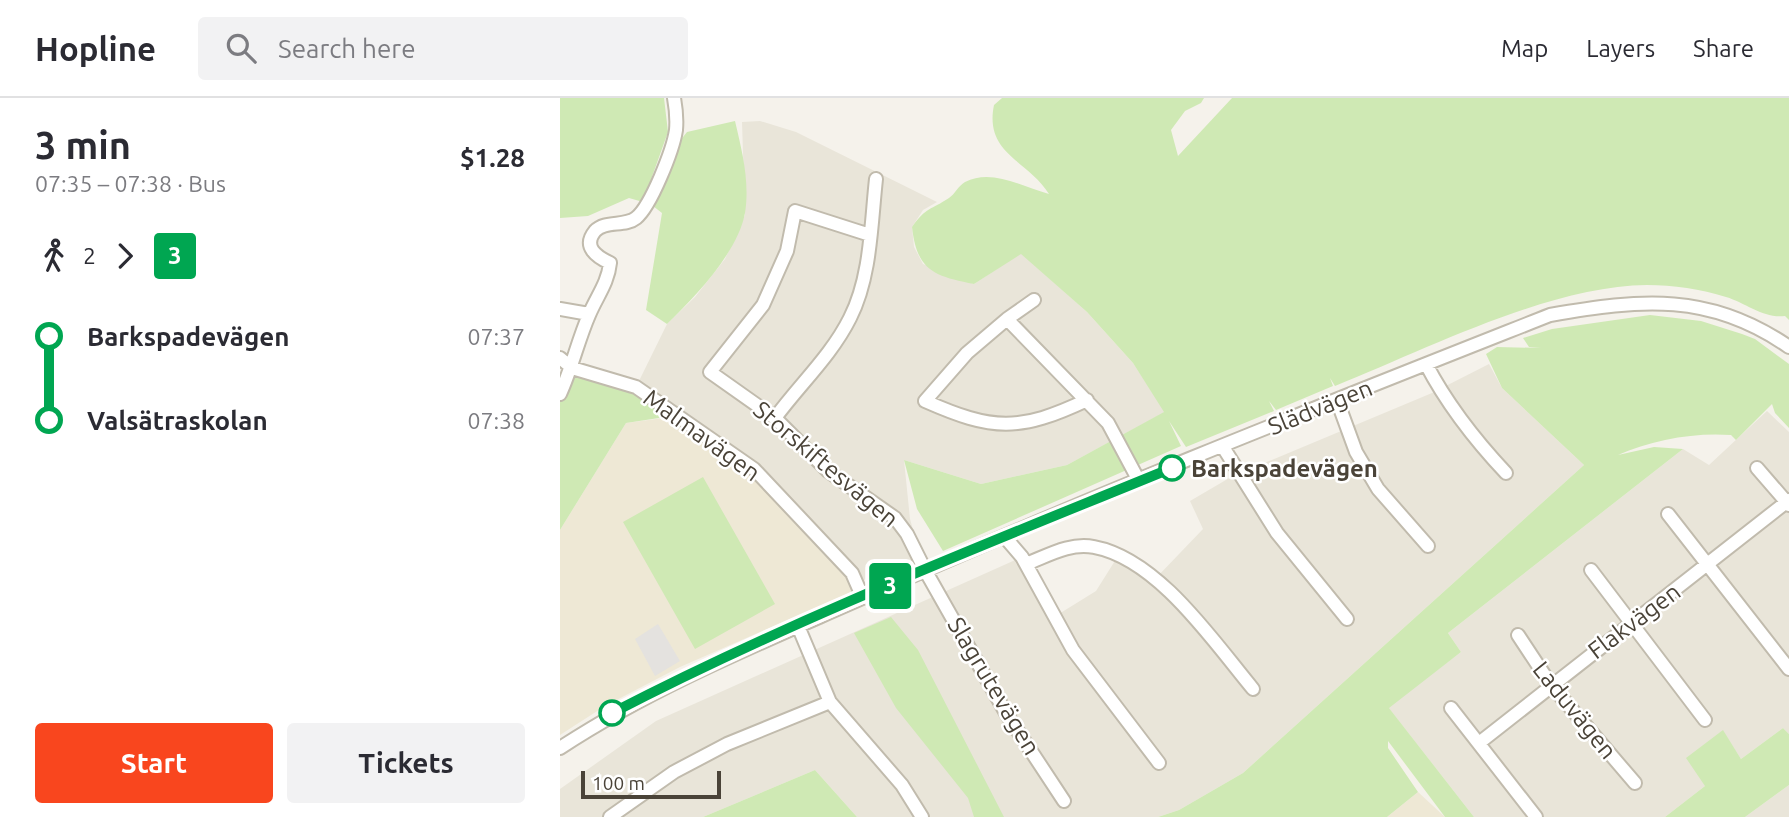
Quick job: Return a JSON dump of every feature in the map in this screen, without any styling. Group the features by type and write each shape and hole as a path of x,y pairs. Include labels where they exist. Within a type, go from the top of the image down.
{"street":[{"path":"560,394 572,368 589,314 605,285 610,263 595,257 591,240 596,230 635,219 646,205 676,134 674,98"},
{"path":"775,418 830,351 851,317 862,284 876,179"},
{"name":"Storskiftesvägen","path":"870,234 795,211 787,251 768,296 710,372 775,418 828,471 895,518 908,534 925,570"},
{"path":"1034,300 967,352 925,401 966,419 1010,426 1046,419 1087,400"},
{"name":"Slädvägen","path":"560,748 612,713 671,683 925,570 1550,315 1628,303 1686,304 1728,314 1766,331 1789,347"},
{"path":"560,309 589,314"},
{"path":"1007,319 1108,423 1139,481"},
{"name":"Malmavägen","path":"560,358 572,368 636,387 754,469 852,573 863,598"},
{"path":"1426,364 1444,399 1470,435 1506,473"},
{"path":"1337,400 1356,452 1378,489 1428,546"},
{"path":"1223,447 1277,533 1347,619"},
{"path":"1757,468 1788,502"},
{"name":"Flakvägen","path":"1479,743 1788,502"},
{"path":"1668,514 1789,669"},
{"path":"1004,536 1026,564 1073,650 1159,763"},
{"path":"1026,564 1065,548 1093,547 1118,556 1156,578 1191,613 1253,689"},
{"name":"Slagrutevägen","path":"925,570 1006,713 1064,801"},
{"path":"1591,570 1705,720"},
{"path":"797,626 830,702 902,785 922,817"},
{"name":"Laduvägen","path":"1518,635 1551,685 1635,783"},
{"path":"610,817 629,812 674,772 727,744 830,702"},
{"path":"1451,708 1536,817"}],"shaded area":[{"path":"760,121 796,132 937,202 923,210 912,227 914,247 923,264 974,284 1021,253 1087,312 1133,363 1165,412 1067,465 981,484 904,460 910,519 921,559 861,581 821,529 759,466 638,383 667,324 695,297 725,259 745,215 742,122"},
{"path":"1489,364 1502,388 1584,465 1243,773 1179,810 1158,817 857,817 815,770 703,817 560,817 560,789 656,721 1022,557 1054,617 1096,591 1118,556 1156,578 1203,529 1190,501 1231,477 1432,393"},
{"path":"1767,411 1789,432 1789,734 1783,728 1741,759 1723,731 1705,786 1665,817 1474,817 1388,707 1461,652 1448,633 1683,449 1709,465"},
{"path":"679,416 754,469 852,573 856,590 680,667 605,706 560,735 560,530 626,423"},
{"path":"658,624 680,661 655,676 635,639"},
{"path":"1789,785 1789,817 1745,817"},
{"path":"1418,792 1445,817 1387,817"}],"green space":[{"path":"560,98 664,98 668,132 643,202 629,198 588,216 560,218"},
{"path":"1002,98 1204,98 1201,103 1185,111 1171,130 1178,156 1232,98 1789,98 1789,320 1785,316 1762,313 1726,297 1677,287 1647,285 1609,288 1570,296 1489,322 1335,386 1330,378 1333,386 1276,410 1269,401 1274,411 1186,447 1169,421 1181,446 943,551 917,509 904,460 981,484 1067,465 1164,412 1133,363 1087,312 1021,254 974,284 938,274 923,262 918,253 912,227 925,212 949,198 965,182 975,178 997,178 1049,194 1040,182 1001,146 995,135 994,105"},
{"path":"735,121 747,190 741,228 714,273 667,324 646,310 662,213 653,206 679,142 687,132"},
{"path":"1650,315 1701,321 1742,334 1755,339 1789,364 1789,428 1775,413 1772,404 1736,440 1731,435 1688,436 1645,445 1618,455 1654,447 1683,449 1448,633 1461,652 1389,708 1474,817 1445,817 1388,741 1388,748 1418,792 1387,817 1158,817 1179,810 1243,773 1584,465 1502,388 1486,354 1497,347 1541,348 1529,347 1523,338 1552,329"},
{"path":"576,375 629,389 672,416 626,423 560,530 560,402"},
{"path":"703,477 775,604 695,649 623,522"},
{"path":"891,617 918,650 1004,817 974,817 968,798 896,708 854,633"},
{"path":"1783,728 1789,734 1789,785 1745,817 1665,817 1705,786 1686,758 1723,730 1741,759"},
{"path":"815,770 857,817 703,817"}],"bus line":[{"name":"3","path":"612,713 671,683 925,570 1172,468"}],"place":[{"name":"Barkspadevägen","path":"1172,468"}]}
